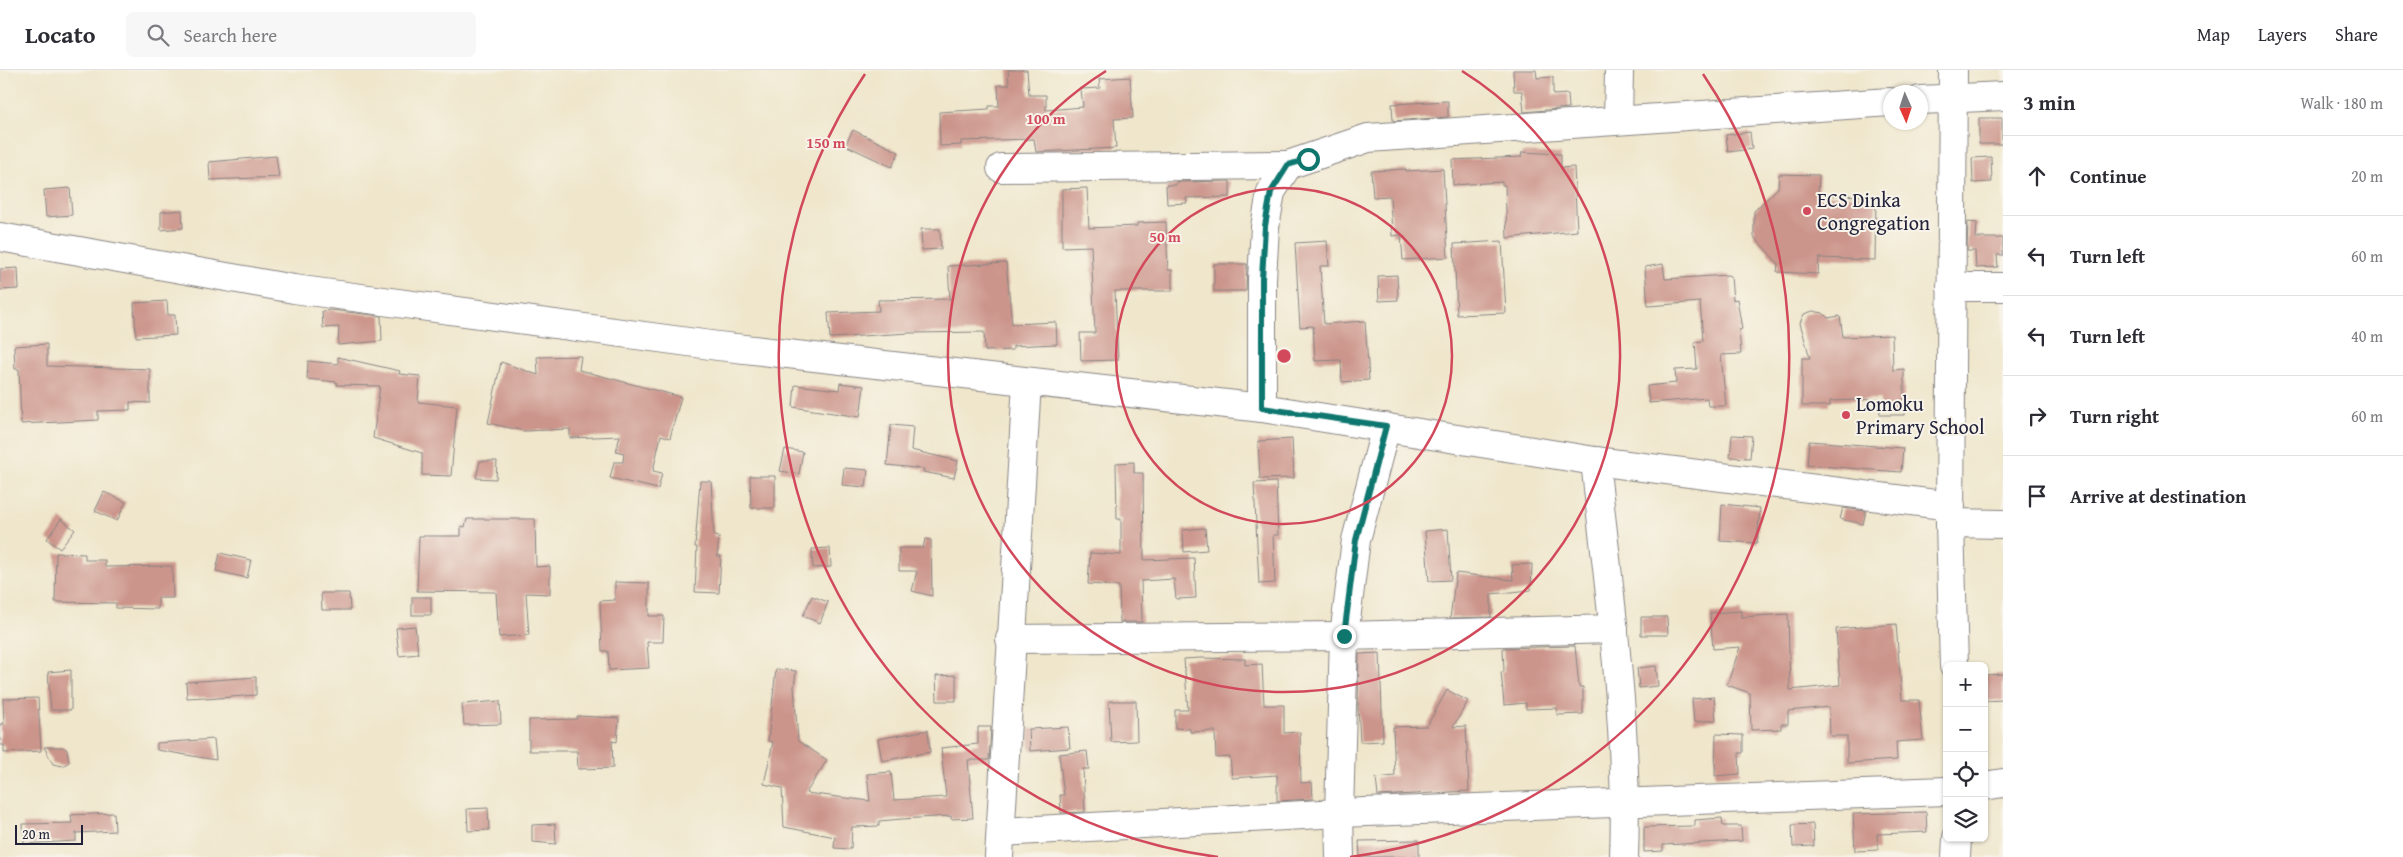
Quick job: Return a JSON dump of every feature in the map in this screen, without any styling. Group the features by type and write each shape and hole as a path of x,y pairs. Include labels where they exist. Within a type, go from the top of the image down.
{"street":[{"path":"1618,70 1618,120"},
{"path":"1953,70 1951,514 1954,662"},
{"path":"1928,100 2003,96"},
{"path":"1001,168 1288,165 1368,138 1883,102"},
{"path":"1262,408 1262,279 1265,226 1271,192 1288,165"},
{"path":"0,237 294,288 718,346 1262,408 1386,426 1595,461 1951,514 2003,524"},
{"path":"1951,288 2003,287"},
{"path":"1027,382 1010,639 1000,845 1339,813 1943,791"},
{"path":"1340,857 1339,813 1344,636 1356,540 1386,426"},
{"path":"1595,461 1614,629 1626,803 1624,857"},
{"path":"1010,639 1344,636 1614,629"},
{"path":"1988,785 2003,783"},
{"path":"1956,842 1956,857"}],"building":[{"path":"1008,70 1027,70 1029,95 1046,95 1046,110 1083,107 1081,89 1100,88 1099,79 1130,77 1133,118 1114,119 1116,148 1036,152 1034,139 961,141 961,145 940,146 939,112 989,109 989,106 999,106 998,85 1009,85"},
{"path":"1513,70 1536,70 1537,78 1553,77 1553,95 1568,94 1569,108 1524,112 1522,91 1514,91"},
{"path":"1448,101 1448,117 1393,121 1392,104"},
{"path":"1979,118 2002,118 2002,144 1979,144"},
{"path":"853,130 899,152 892,167 845,145"},
{"path":"1750,132 1752,149 1728,152 1726,135"},
{"path":"1522,152 1561,154 1561,168 1574,167 1577,231 1507,238 1505,185 1502,185 1502,182 1453,185 1452,160 1521,157"},
{"path":"276,156 279,177 210,180 209,162"},
{"path":"1991,157 1992,182 1973,183 1972,158"},
{"path":"1406,169 1406,171 1443,169 1448,257 1403,260 1401,235 1392,236 1390,196 1373,197 1371,171"},
{"path":"1779,174 1819,175 1818,195 1876,196 1875,260 1819,258 1818,274 1777,272 1778,263 1754,237 1754,211 1778,188"},
{"path":"1230,181 1230,197 1186,198 1187,203 1167,204 1166,185 1176,185 1176,182"},
{"path":"70,188 72,215 46,217 44,190"},
{"path":"1087,188 1089,228 1137,226 1137,223 1166,222 1168,270 1172,270 1172,291 1115,291 1118,360 1081,361 1080,333 1095,333 1091,246 1062,247 1062,189"},
{"path":"182,210 183,228 161,230 161,212"},
{"path":"1968,222 1977,223 1976,238 2003,238 2003,255 1997,255 1998,267 1976,268 1975,251 1967,251"},
{"path":"921,229 940,229 941,249 922,250"},
{"path":"1327,241 1329,266 1320,266 1324,324 1365,321 1369,380 1342,382 1341,360 1315,361 1313,326 1300,327 1295,243"},
{"path":"1502,241 1506,313 1457,315 1454,244"},
{"path":"1006,263 1012,324 1056,322 1057,344 1013,346 1013,350 985,351 984,332 909,333 830,338 828,313 879,311 878,300 950,299 948,266"},
{"path":"1214,264 1247,264 1246,291 1214,291"},
{"path":"1663,264 1665,279 1728,275 1731,277 1733,300 1737,299 1742,329 1739,330 1741,354 1721,355 1726,406 1708,406 1707,398 1649,403 1647,386 1676,383 1675,370 1697,369 1695,342 1703,341 1700,302 1648,306 1645,267"},
{"path":"18,268 19,289 0,290 0,269"},
{"path":"1397,275 1398,300 1379,301 1378,276"},
{"path":"167,301 168,315 175,315 176,335 136,337 134,303"},
{"path":"331,310 381,316 382,341 338,345 339,327 323,328 322,311"},
{"path":"1813,311 1823,313 1828,318 1840,316 1843,337 1892,335 1893,370 1904,369 1904,415 1880,415 1880,399 1830,401 1830,406 1802,406 1802,358 1810,358 1800,323 1804,314"},
{"path":"47,344 47,366 150,369 150,403 130,402 130,410 98,411 98,420 21,424 19,369 15,369 14,346"},
{"path":"581,356 579,370 681,397 670,438 661,435 653,471 662,473 658,489 610,478 614,462 623,462 624,453 616,451 620,436 570,438 570,429 524,431 488,423 501,362 538,375 537,357"},
{"path":"338,357 400,371 399,374 420,376 418,402 457,406 451,476 422,475 422,453 373,438 380,386 337,385 337,382 307,379 308,361 338,364"},
{"path":"840,383 864,386 860,417 793,407 795,385 839,390"},
{"path":"891,425 913,427 911,450 958,461 954,478 923,472 924,469 887,465"},
{"path":"1732,435 1752,436 1750,458 1730,457"},
{"path":"1292,439 1294,478 1260,479 1258,441"},
{"path":"1809,441 1903,448 1901,472 1807,465"},
{"path":"785,449 803,452 799,474 780,471"},
{"path":"480,461 497,461 496,479 476,478"},
{"path":"1134,462 1134,473 1143,473 1144,560 1194,558 1196,598 1176,599 1174,579 1141,581 1142,622 1120,622 1119,586 1088,584 1090,553 1121,555 1121,519 1117,519 1116,463"},
{"path":"844,468 868,470 866,487 842,485"},
{"path":"750,476 775,476 775,508 751,508"},
{"path":"700,481 711,481 714,536 719,537 717,556 721,556 719,593 695,592 697,547 695,547"},
{"path":"1276,482 1278,535 1273,535 1275,583 1259,584 1254,483"},
{"path":"104,492 126,502 117,521 95,511"},
{"path":"1722,504 1760,508 1757,543 1720,541"},
{"path":"1843,508 1866,511 1863,524 1840,519"},
{"path":"61,519 75,530 60,549 47,539"},
{"path":"467,519 535,519 536,567 550,566 550,594 526,593 529,635 499,637 496,592 417,591 419,536 461,536 461,526 465,527"},
{"path":"1205,528 1207,550 1184,552 1183,530"},
{"path":"1448,529 1451,580 1429,581 1425,531"},
{"path":"925,539 931,540 932,596 912,591 917,571 899,571 899,548 923,548"},
{"path":"830,548 831,567 813,568 812,549"},
{"path":"56,553 85,554 85,560 105,560 105,567 172,566 173,598 158,598 158,609 116,608 116,603 55,602"},
{"path":"220,553 251,560 247,578 216,571"},
{"path":"1532,564 1531,590 1491,594 1491,617 1450,618 1456,573 1513,580 1512,565"},
{"path":"615,582 649,583 649,616 664,616 663,642 647,642 649,668 609,670 608,651 602,651 600,601 615,600"},
{"path":"321,593 349,593 350,610 322,610"},
{"path":"812,596 828,602 820,623 803,616"},
{"path":"412,597 431,597 431,615 412,615"},
{"path":"1741,611 1741,617 1788,614 1790,690 1840,685 1836,629 1896,624 1902,700 1919,700 1923,740 1896,742 1897,760 1847,763 1847,736 1830,736 1829,707 1788,711 1788,724 1781,724 1781,729 1751,730 1750,693 1727,685 1740,647 1713,649 1710,613"},
{"path":"1641,617 1667,617 1668,635 1641,635"},
{"path":"415,626 418,654 399,656 396,628"},
{"path":"1575,646 1579,687 1583,687 1583,714 1557,715 1557,708 1526,709 1526,703 1504,705 1501,672 1504,672 1503,648"},
{"path":"1380,653 1383,741 1360,742 1358,706 1359,654"},
{"path":"1184,659 1245,659 1245,665 1262,664 1264,705 1284,705 1284,733 1300,732 1301,783 1312,782 1313,799 1277,801 1277,775 1232,778 1230,757 1216,758 1215,731 1190,732 1190,729 1175,728 1175,710 1188,710"},
{"path":"1656,666 1658,686 1639,688 1637,668"},
{"path":"776,669 796,671 794,687 798,741 827,760 806,793 870,801 867,774 891,772 894,800 946,797 941,748 978,744 978,727 991,727 989,760 968,760 973,818 951,819 951,816 902,819 879,821 879,826 852,827 851,849 834,848 835,837 784,827 782,788 764,784 773,742 768,741"},
{"path":"71,670 71,710 51,710 48,672"},
{"path":"2003,674 2003,700 1988,701 1988,675"},
{"path":"956,675 956,701 937,701 936,676"},
{"path":"256,677 256,695 206,699 205,697 187,698 186,682"},
{"path":"1447,690 1468,701 1453,727 1466,726 1469,791 1378,796 1376,778 1395,776 1393,727 1427,726"},
{"path":"1714,697 1716,720 1694,722 1692,699"},
{"path":"38,698 41,751 4,753 4,745 0,745 0,724 4,724 3,699"},
{"path":"500,701 501,724 464,725 462,704"},
{"path":"1109,701 1136,701 1137,741 1111,742"},
{"path":"577,716 619,718 617,742 612,741 613,768 578,769 577,751 529,751 529,720 577,719"},
{"path":"1068,727 1070,748 1030,751 1029,729"},
{"path":"928,730 930,752 882,761 878,739"},
{"path":"1716,734 1743,735 1743,753 1739,753 1740,774 1715,776"},
{"path":"214,739 216,760 157,750 157,743"},
{"path":"44,747 63,747 67,750 69,762 63,766 53,764"},
{"path":"1087,751 1089,769 1083,769 1085,812 1061,813 1060,795 1064,795 1059,754"},
{"path":"488,808 489,830 468,831 467,809"},
{"path":"1926,812 1927,832 1877,834 1878,850 1855,851 1853,814"},
{"path":"114,813 115,831 76,833 76,841 24,844 23,824 72,823 71,815"},
{"path":"1722,818 1723,826 1741,826 1742,841 1663,845 1663,851 1644,852 1644,827 1695,826 1695,820"},
{"path":"555,824 556,844 532,842 532,825"},
{"path":"1813,824 1814,846 1793,847 1792,825"},
{"path":"1419,840 1419,857 1360,857 1359,841"}],"place":[{"name":"ECS Dinka Congregation","path":"1807,211"},
{"name":"Lomoku Primary School","path":"1846,415"}],"route":[{"path":"1308,159 1288,165 1271,192 1265,226 1262,279 1262,408 1386,426 1356,540 1344,636"}]}
